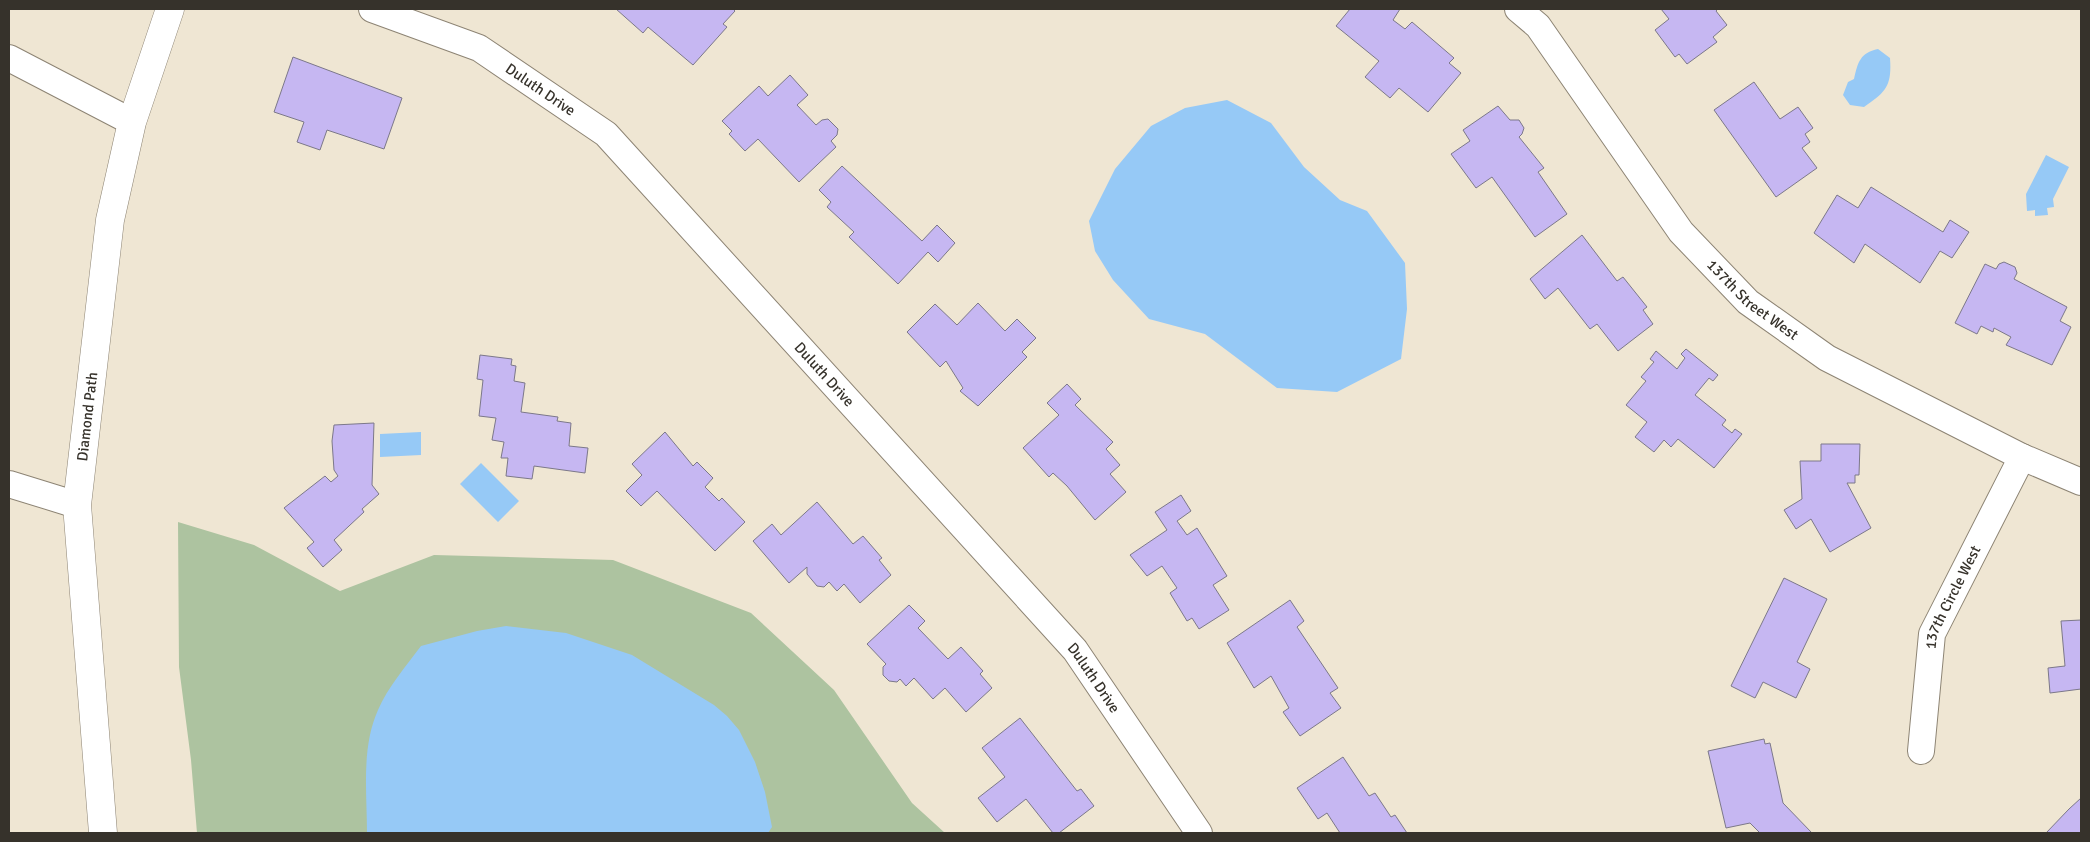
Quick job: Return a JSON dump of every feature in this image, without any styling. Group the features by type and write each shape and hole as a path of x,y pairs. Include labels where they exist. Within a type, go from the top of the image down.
{"street":[{"name":"Diamond Path","path":"103,833 77,505 107,243 132,122 170,9"},
{"name":"Duluth Drive","path":"372,9 479,48 606,134 1075,650 1199,833"},
{"name":"137th Street West","path":"1518,9 1538,26 1681,232 1748,302 1827,358 2022,456 2081,482"},
{"path":"9,58 132,122"},
{"name":"137th Circle West","path":"1921,751 1932,634 2022,456"},
{"path":"9,484 77,505"}],"green space":[{"path":"178,522 254,545 340,591 434,555 613,560 751,613 834,690 912,803 945,833 197,833 191,760 179,667"}],"water":[{"path":"1878,49 1890,58 1890,75 1886,87 1878,97 1864,107 1850,105 1843,95 1848,82 1854,79 1861,59 1867,53"},
{"path":"1227,100 1271,123 1304,167 1340,200 1367,211 1405,263 1407,309 1401,359 1337,392 1277,388 1205,334 1149,319 1113,280 1095,251 1089,221 1115,169 1151,126 1185,108"},
{"path":"2046,155 2069,167 2053,199 2054,207 2047,208 2048,215 2035,216 2035,210 2027,211 2026,194"},
{"path":"421,432 421,455 380,457 380,434"},
{"path":"481,463 519,501 498,522 460,484"},
{"path":"506,626 566,633 632,655 714,705 739,730 755,762 765,792 772,827 768,833 367,833 366,771 369,740 378,710 392,685 421,646 477,631"}],"building":[{"path":"616,9 733,9 735,11 723,24 727,27 693,65 648,27 643,33"},
{"path":"1350,9 1400,9 1393,20 1405,29 1412,22 1454,58 1449,63 1461,73 1428,112 1399,88 1390,98 1365,77 1379,61 1336,26"},
{"path":"1661,9 1718,9 1716,11 1727,25 1713,37 1717,42 1687,64 1679,54 1675,57 1655,30 1669,19"},
{"path":"293,57 402,98 384,149 327,130 320,150 297,142 304,122 274,112"},
{"path":"790,75 808,95 797,105 816,125 822,120 828,119 838,129 837,135 831,141 836,147 799,182 758,139 745,151 729,134 732,131 722,121 759,86 768,96"},
{"path":"1754,82 1780,119 1798,107 1813,128 1805,134 1810,142 1802,148 1817,168 1776,197 1714,110"},
{"path":"1498,106 1510,120 1519,120 1524,128 1519,137 1544,168 1538,172 1567,214 1535,237 1492,177 1476,188 1451,154 1470,141 1463,130"},
{"path":"842,166 922,241 937,225 955,243 938,262 928,252 898,284 849,237 854,232 827,207 831,202 819,190"},
{"path":"1871,187 1943,232 1950,220 1969,232 1952,258 1940,251 1920,283 1865,244 1854,263 1814,233 1837,195 1858,208"},
{"path":"1582,235 1617,281 1623,277 1647,307 1643,310 1653,324 1618,351 1597,324 1590,329 1558,288 1545,299 1530,279"},
{"path":"2004,262 2015,267 2017,273 2014,279 2067,307 2060,321 2071,327 2052,365 2006,345 2011,337 1994,328 1993,332 1981,326 1977,334 1955,323 1985,264 1996,269 1999,264"},
{"path":"978,303 1005,331 1017,319 1036,338 1022,352 1027,357 978,406 960,391 963,388 946,361 940,367 907,332 935,304 957,325"},
{"path":"1686,349 1718,375 1713,381 1709,378 1695,395 1726,420 1722,425 1732,433 1735,429 1742,434 1714,468 1678,439 1671,447 1664,440 1654,452 1635,437 1647,422 1626,405 1646,381 1641,377 1654,362 1650,359 1656,351 1677,369 1685,358 1681,354"},
{"path":"480,355 512,359 511,365 516,366 514,381 525,383 521,412 558,417 557,421 571,423 569,446 588,448 585,473 534,466 532,479 506,476 508,458 501,458 504,442 492,440 496,418 479,416 483,380 477,379"},
{"path":"1067,384 1081,399 1075,405 1113,442 1106,449 1120,465 1110,474 1126,492 1095,520 1067,486 1053,473 1049,477 1023,448 1059,415 1047,403"},
{"path":"374,423 372,485 379,494 362,509 364,512 334,540 342,550 323,567 307,548 314,542 284,508 325,476 331,482 338,476 334,470 332,441 334,425"},
{"path":"665,432 693,466 697,462 713,478 705,487 719,501 722,498 745,522 715,551 657,491 641,506 626,491 642,475 632,464"},
{"path":"1821,444 1860,444 1859,475 1855,475 1855,483 1847,483 1871,528 1830,552 1811,519 1796,529 1784,510 1802,499 1800,461 1821,461"},
{"path":"1181,495 1191,511 1177,521 1187,535 1197,528 1227,576 1213,585 1229,610 1199,629 1192,618 1187,621 1170,593 1177,588 1162,566 1147,576 1130,555 1167,530 1155,512"},
{"path":"817,502 853,544 863,536 882,558 879,560 891,575 860,603 844,584 837,591 829,582 824,587 817,586 807,574 807,567 789,583 753,541 772,524 781,535"},
{"path":"1784,578 1827,599 1797,662 1810,669 1796,698 1763,682 1755,698 1731,686"},
{"path":"1290,600 1304,621 1297,627 1338,688 1330,693 1341,708 1300,736 1283,712 1289,708 1271,676 1254,688 1227,643"},
{"path":"909,605 925,621 918,628 948,659 961,647 983,671 980,674 992,688 966,712 945,688 933,699 914,678 906,686 900,679 897,682 889,681 883,675 883,667 886,664 867,644"},
{"path":"2081,620 2081,689 2050,693 2048,668 2065,666 2061,621"},
{"path":"1020,718 1077,791 1081,789 1094,806 1059,833 1053,833 1026,799 997,822 978,798 1005,777 982,748"},
{"path":"1764,739 1765,744 1770,743 1783,803 1812,833 1760,833 1750,823 1726,828 1708,751"},
{"path":"1343,757 1369,796 1375,793 1391,817 1395,815 1407,833 1340,833 1327,813 1318,819 1297,788"},
{"path":"2081,798 2081,833 2046,833 2069,809"}]}
